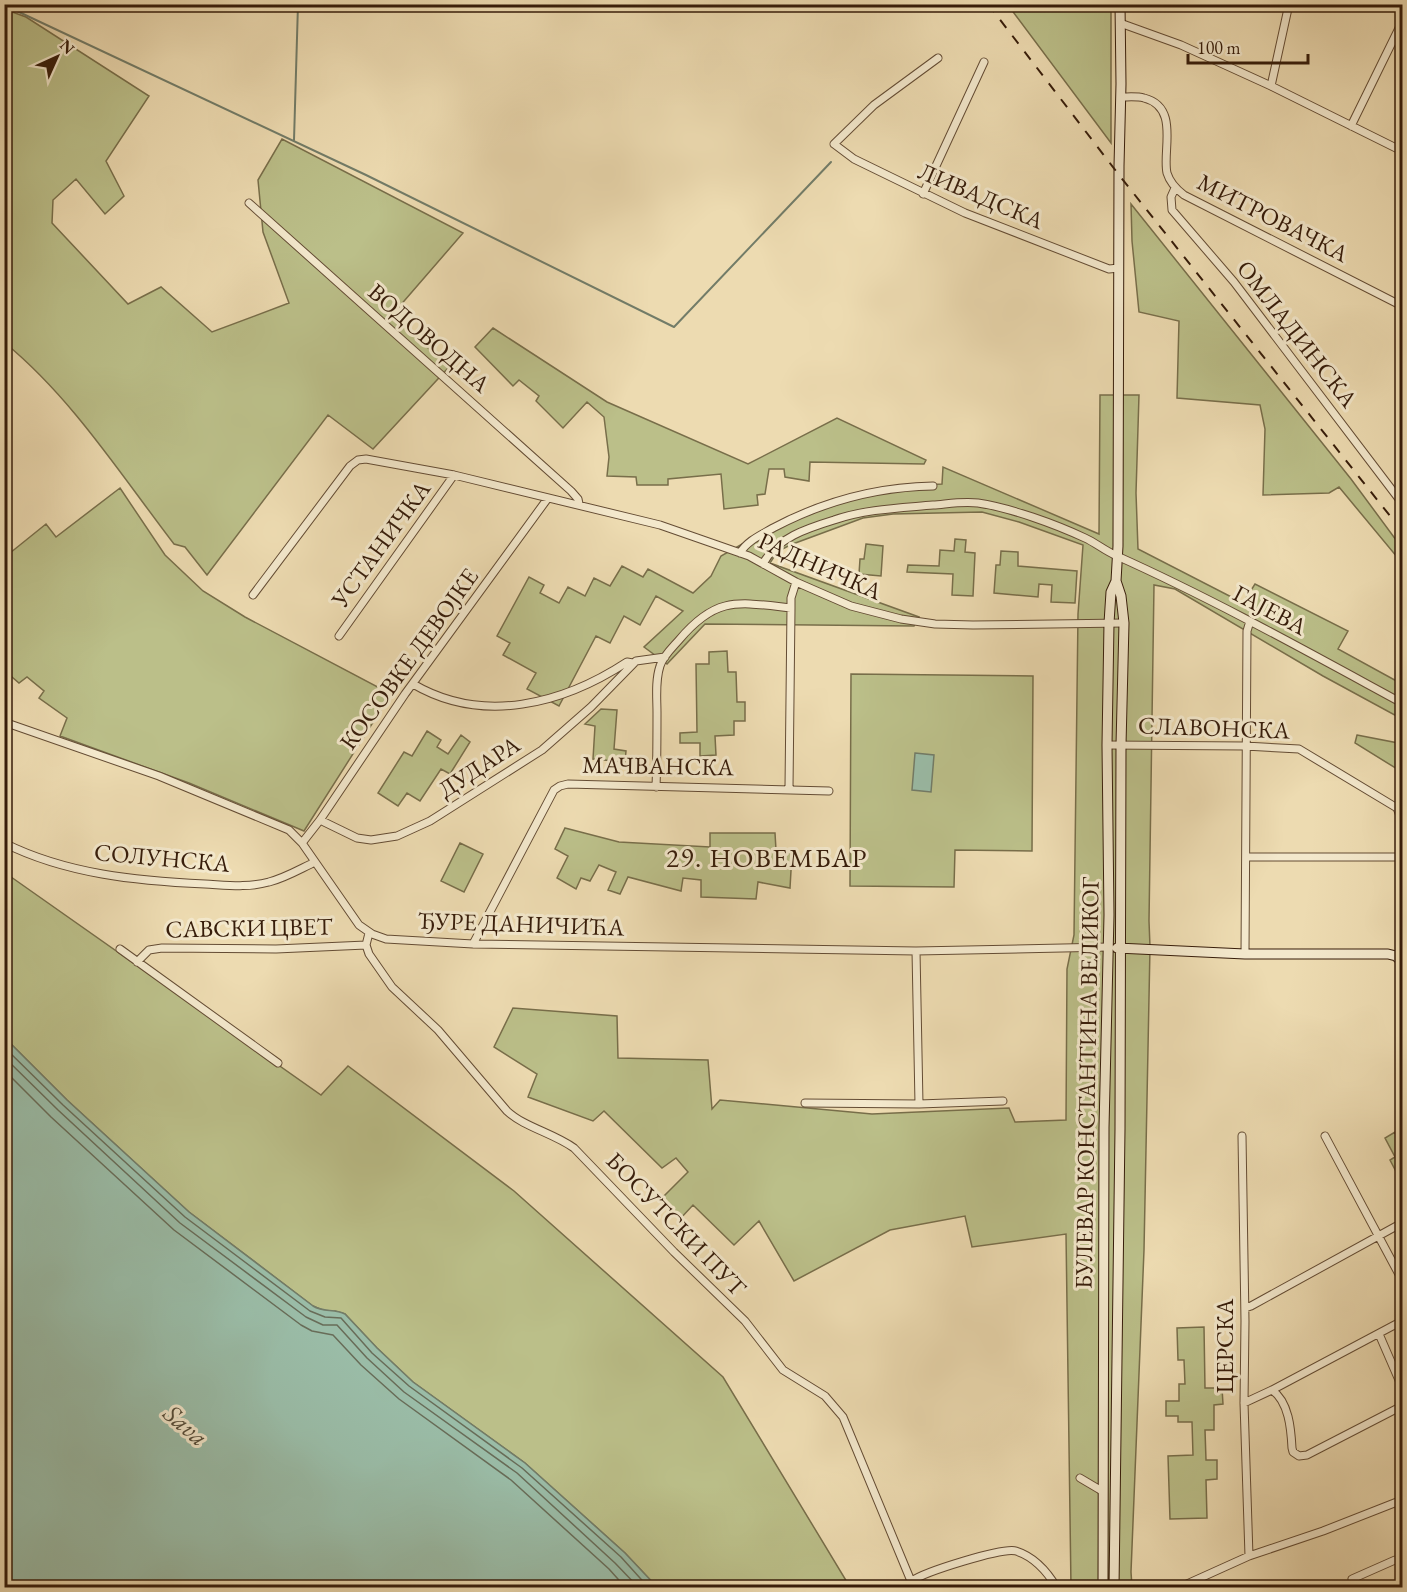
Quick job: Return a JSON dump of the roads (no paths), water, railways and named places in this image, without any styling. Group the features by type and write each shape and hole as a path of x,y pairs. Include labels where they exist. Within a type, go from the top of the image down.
{"main road":[{"name":"БУЛЕВАР КОНСТАНТИНА ВЕЛИКОГ","path":"1102,1587 1104,1128 1108,948 1107,745 1109,623 1111,592 1116,580 1118,557 1120,4"},
{"name":"БУЛЕВАР КОНСТАНТИНА ВЕЛИКОГ","path":"1114,1587 1121,948 1120,745 1124,623 1121,596 1116,580"},
{"path":"1108,948 1245,954 1388,954 1401,959"}],"street":[{"path":"1271,86 1289,4"},
{"path":"1352,126 1402,22"},
{"path":"1120,23 1181,45 1271,86 1402,151"},
{"name":"ЛИВАДСКА","path":"938,58 874,105 834,144 854,159 965,213 1095,264 1109,269 1119,268"},
{"path":"923,194 984,62"},
{"name":"МИТРОВАЧКА","path":"1121,97 1145,98 1159,108 1167,126 1166,170 1175,188 1201,206 1402,306"},
{"name":"ОМЛАДИНСКА","path":"1175,188 1170,202 1172,210 1234,282 1402,503"},
{"name":"ВОДОВОДНА","path":"249,203 557,478 575,495 579,504"},
{"path":"253,595 351,465 358,460 366,459 454,475 579,504"},
{"name":"УСТАНИЧКА","path":"339,636 454,475"},
{"path":"740,553 746,545 776,527 840,499 891,489 933,486"},
{"name":"КОСОВКЕ ДЕВОЈКЕ","path":"302,843 413,684 548,498"},
{"name":"ГАЈЕВА","path":"763,564 769,552 779,543 844,516 876,510 975,503 995,507 1087,538 1118,557 1250,621 1402,703"},
{"name":"РАДНИЧКА","path":"579,504 660,525 740,553 796,582 851,606 913,621 973,625 1124,623"},
{"path":"789,788 790,608 796,582"},
{"path":"656,787 657,685 664,657 702,615 712,610 723,606 745,604 790,608"},
{"path":"1245,954 1245,746 1247,632 1250,621"},
{"name":"ДУДАРА","path":"320,820 357,838 371,840 397,836 430,821 542,750 591,707 633,663 640,659 664,657"},
{"name":"ДУДАРА","path":"413,684 428,693 450,701 493,706 516,705 559,697 593,683 627,662 633,663"},
{"path":"4,722 159,776 289,830 302,843 352,916 369,933 366,945"},
{"name":"СЛАВОНСКА","path":"1107,745 1245,746 1299,749 1399,810 1401,857"},
{"name":"МАЧВАНСКА","path":"473,944 556,788 568,784 829,790"},
{"name":"СОЛУНСКА","path":"4,843 77,870 186,883 250,886 281,878 315,862"},
{"path":"1246,857 1401,857"},
{"name":"ЂУРЕ ДАНИЧИЋА","path":"369,933 386,939 473,944 916,951 1108,948"},
{"name":"САВСКИ ЦВЕТ","path":"137,962 148,950 162,948 280,949 366,945"},
{"name":"БОСУТСКИ ПУТ","path":"366,945 369,954 392,987 438,1030 507,1111 514,1117 557,1137 574,1148 674,1252 745,1321 783,1370 818,1390 839,1411 911,1581"},
{"path":"120,949 278,1064"},
{"path":"916,951 919,1104"},
{"path":"805,1103 919,1104 1003,1101"},
{"name":"ЦЕРСКА","path":"1242,1136 1244,1403 1249,1556"},
{"path":"1325,1136 1380,1235 1402,1280"},
{"path":"1245,1308 1402,1223"},
{"path":"1244,1403 1402,1321"},
{"path":"1379,1334 1402,1387"},
{"path":"1272,1390 1278,1394 1287,1411 1293,1450 1299,1456 1306,1455 1402,1406"},
{"path":"1080,1478 1102,1491"},
{"path":"1178,1587 1249,1556 1323,1531 1402,1500"},
{"path":"906,1587 911,1581 939,1569 1010,1550 1026,1555 1038,1563 1057,1587"},
{"path":"1355,1587 1352,1579 1395,1560"}],"water":[{"path":"915,753 934,755 931,792 912,790"},
{"name":"Sava","path":"5,1038 67,1100 189,1212 313,1306 345,1314 413,1382 525,1463 625,1553 657,1587 19,1588 5,1577"}],"waterway":[{"path":"294,140 298,4"},
{"path":"4,5 366,175 674,327 831,162"}],"railway":[{"path":"988,4 1119,175 1402,531"}],"district":[{"name":"29. НОВЕМБАР","path":"767,858"}]}
